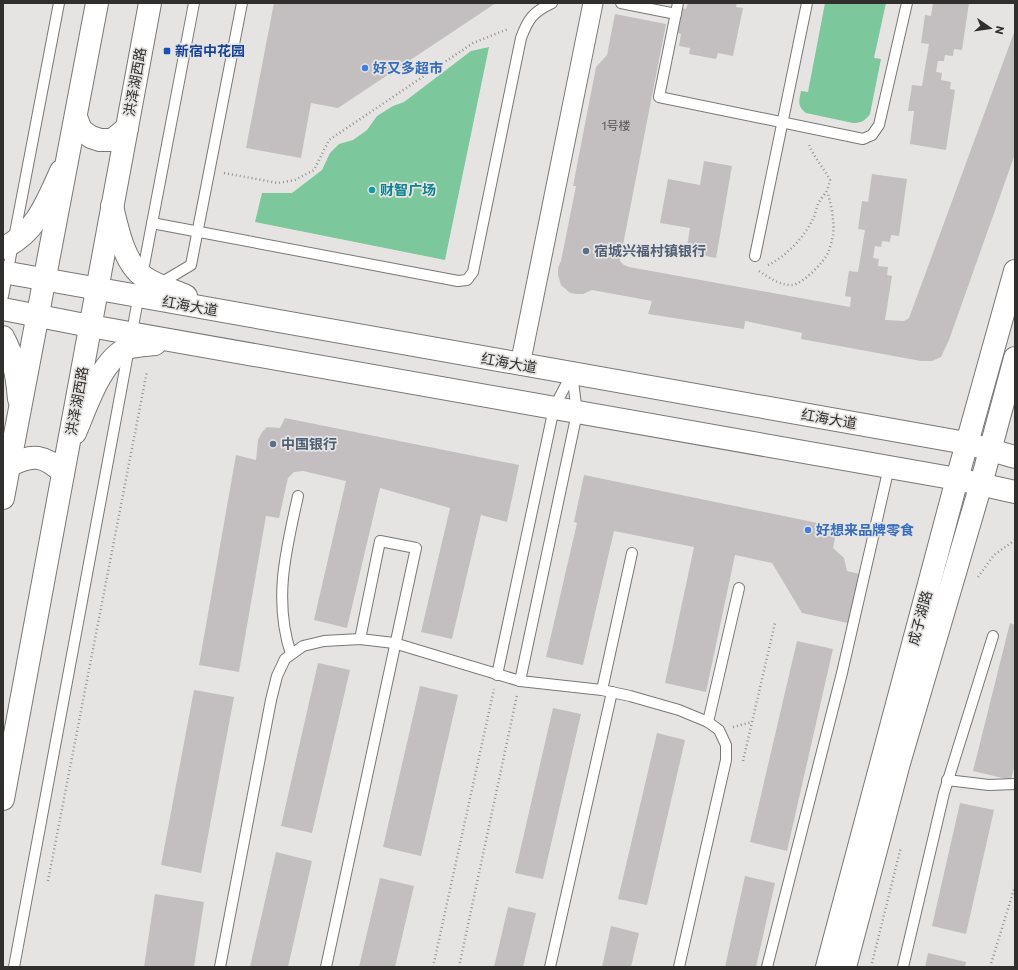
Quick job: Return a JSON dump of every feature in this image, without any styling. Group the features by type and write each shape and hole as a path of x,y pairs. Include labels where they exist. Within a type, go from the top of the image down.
{"main road":[{"path":"3,498 97,3"},
{"name":"洪泽湖西路","path":"3,799 150,3"},
{"path":"76,116 80,130 90,137 100,140 112,140 127,128"},
{"path":"8,246 27,232 41,215 69,152"},
{"path":"112,206 121,245 146,286"},
{"name":"成子湖路","path":"827,967 966,443 1015,271"},
{"name":"红海大道","path":"5,273 97,290 146,286 238,315 966,443 1015,457"},
{"path":"3,308 90,326 130,341 176,342 957,479 1015,492"},
{"path":"3,337 16,368 20,411"},
{"path":"9,466 18,461 31,457 42,457 52,462 65,462 97,382 109,364 130,341"},
{"name":"成子湖路","path":"845,967 899,763 991,450 1015,358"}],"street":[{"path":"520,365 593,3"}],"lane":[{"path":"3,296 8,246 59,3"},
{"path":"14,967 130,341 146,286 152,223 194,3"},
{"path":"146,286 191,265 242,3"},
{"path":"152,223 458,281 467,280 473,272 521,38 527,21 540,9 552,3"},
{"path":"620,3 676,14"},
{"path":"678,3 659,97 863,139 872,135 879,125 907,3"},
{"path":"755,256 807,3"},
{"path":"497,675 554,408 572,373"},
{"path":"520,681 578,412 572,373"},
{"path":"767,967 842,673 889,467"},
{"path":"291,654 284,633 282,609 284,559 298,496"},
{"path":"326,967 394,643 416,548 380,541 360,639"},
{"path":"602,690 632,553"},
{"path":"708,722 739,588"},
{"path":"903,967 947,780 992,636"},
{"path":"220,967 271,700 285,659 303,646 324,641 360,639 394,643 520,681 612,692 679,710 708,722 719,730 726,745 726,760 679,967"},
{"path":"550,967 612,692"},
{"path":"947,780 989,785 1015,784"}],"path":[{"path":"210,170 278,183 295,180 314,170 329,140 473,43 527,21"},
{"path":"759,267 754,268 778,283 794,285 807,277 820,264 828,252 833,234 832,213 828,193 830,180 822,165 811,152 804,126"},
{"path":"765,266 770,265 785,254 799,239 813,220 819,202 828,193"},
{"path":"46,889 147,371"},
{"path":"974,583 994,555 1015,540"},
{"path":"433,967 497,675"},
{"path":"459,967 520,681"},
{"path":"871,967 902,846"},
{"path":"990,967 1015,886"}],"green space":[{"path":"825,3 886,3 874,58 881,59 870,114 861,122 853,123 806,113 800,106 799,101 801,91 808,92"},
{"path":"489,47 445,260 255,222 262,193 292,193 322,170 330,153 339,144 353,140 367,130 377,116 393,106 404,102 471,51"}],"building":[{"path":"274,3 496,3 338,108 311,103 301,158 246,148"},
{"path":"688,3 737,3 736,7 743,8 733,56 718,53 716,59 689,54 690,48 679,46 681,34 677,33 682,8 686,9"},
{"path":"933,3 969,3 962,50 954,49 953,56 945,55 944,61 938,61 936,72 942,73 941,80 951,82 950,89 955,90 946,150 910,144 914,111 908,111 912,85 922,86 929,44 921,43 925,15 931,16"},
{"path":"615,14 666,24 620,261 629,267 850,307 851,297 845,296 849,271 858,272 865,230 858,229 862,201 868,202 872,174 907,179 899,236 891,235 890,242 882,241 881,247 875,246 873,258 879,259 878,266 888,267 887,275 892,276 885,320 904,321 909,318 1015,30 1015,154 949,340 941,357 932,361 921,361 801,339 802,333 745,321 744,329 648,314 652,301 592,290 583,294 570,293 561,285 558,275 558,268 561,261 576,186 573,186 596,67 607,55"},
{"path":"704,161 732,166 716,258 686,252 690,228 660,223 668,179 700,185"},
{"path":"285,418 519,465 507,522 481,515 452,639 421,632 450,508 380,488 347,628 314,620 346,481 303,471 294,472 288,478 279,518 266,516 239,672 199,665 236,455 256,460 258,440 262,432 267,427 280,428"},
{"path":"584,475 837,527 833,548 844,558 847,571 864,575 852,624 802,613 772,563 735,555 706,692 665,683 694,547 614,531 583,665 546,657 577,523 574,522"},
{"path":"1010,623 1015,625 1015,764 1011,780 973,771"},
{"path":"797,641 833,649 787,851 750,842"},
{"path":"318,663 350,670 312,833 281,826"},
{"path":"420,686 458,695 421,856 383,847"},
{"path":"194,690 234,697 201,873 161,865"},
{"path":"553,708 581,714 543,879 515,873"},
{"path":"657,733 685,740 647,905 618,899"},
{"path":"960,803 994,810 966,934 932,926"},
{"path":"276,852 312,861 288,967 250,967"},
{"path":"745,876 775,883 756,967 725,967"},
{"path":"380,878 414,886 395,967 359,967"},
{"path":"155,894 204,902 194,967 144,967"},
{"path":"508,907 536,913 523,967 494,967"},
{"path":"611,926 639,933 631,967 602,967"},
{"path":"928,953 966,962 965,967 925,967"}],"place":[{"name":"新宿中花园","path":"167,51"},
{"name":"好又多超市","path":"365,68"},
{"name":"财智广场","path":"372,190"},
{"name":"宿城兴福村镇银行","path":"586,251"},
{"name":"中国银行","path":"273,444"},
{"name":"好想来品牌零食","path":"808,530"}]}
